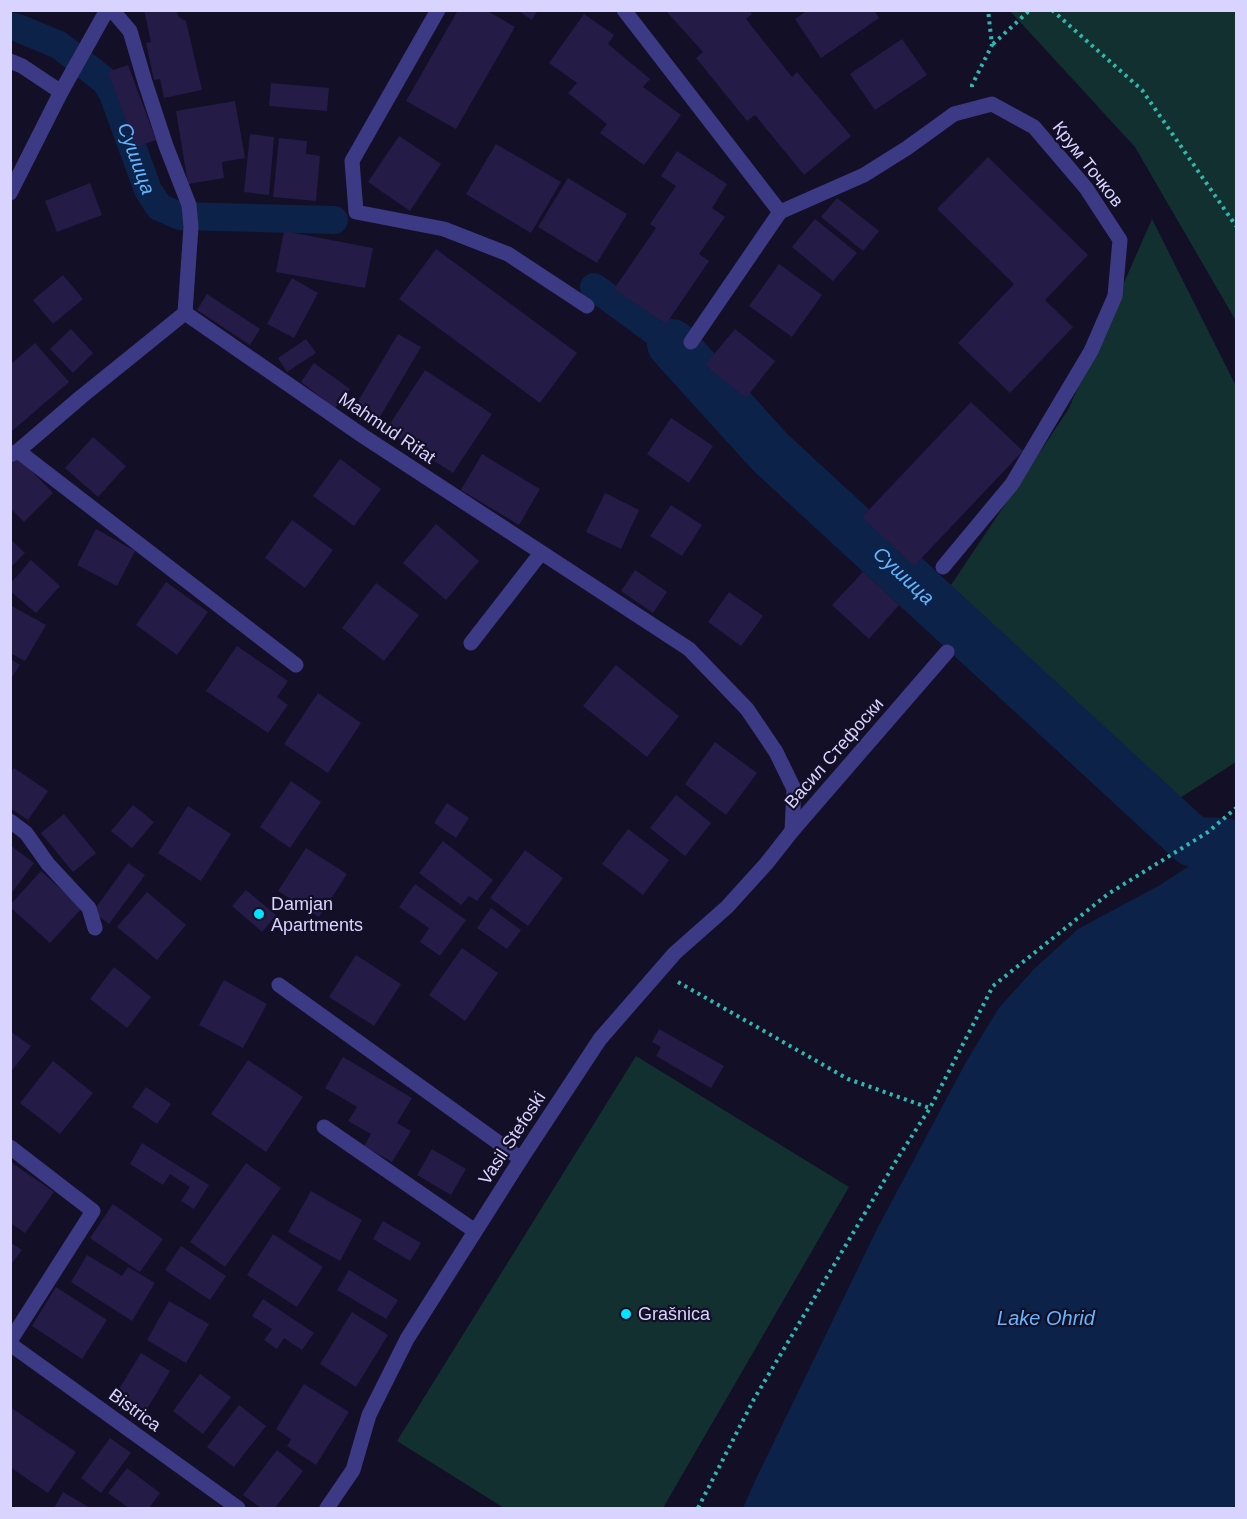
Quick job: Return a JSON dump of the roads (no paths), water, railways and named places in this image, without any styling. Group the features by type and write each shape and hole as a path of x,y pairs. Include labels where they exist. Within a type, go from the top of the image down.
{"street":[{"path":"10,193 61,92 107,10"},
{"path":"112,10 130,31 159,124 189,205 191,227 185,313 14,453 296,665"},
{"path":"438,10 352,161 356,212 444,229 508,254 587,306"},
{"path":"624,10 780,212 691,342"},
{"path":"10,61 22,66 61,92"},
{"name":"Крум Точков","path":"780,212 864,175 954,114 992,104 1034,126 1086,188 1120,240 1115,296 1091,351 1012,484 943,567"},
{"name":"Mahmud Rifat","path":"185,313 363,436 689,649 747,709"},
{"path":"471,643 541,553"},
{"name":"Васил Стефоски","path":"792,831 947,652"},
{"name":"Васил Стефоски","path":"747,709 776,752 794,789 792,831"},
{"path":"10,821 26,833 48,864 89,908 95,928"},
{"name":"Vasil Stefoski","path":"327,1509 353,1470 369,1415 407,1339 600,1039 675,953 728,907 792,831"},
{"path":"279,985 521,1159"},
{"path":"324,1127 475,1231"},
{"path":"10,1146 93,1211 10,1342"},
{"name":"Bistrica","path":"10,1342 238,1509"}],"water":[{"name":"Lake Ohrid","path":"1236,834 1236,1508 743,1508 877,1229 966,1062 998,1009 1034,969 1078,929 1160,885"}],"waterway":[{"name":"Сушица","path":"10,26 59,45 105,81 113,94 148,190 159,207 180,216 334,220"},
{"name":"Сушица","path":"594,287 672,344"},
{"name":"Сушица","path":"672,344 771,453 1193,842 1225,843"}],"place":[{"name":"Damjan Apartments","path":"259,914"},
{"name":"Grašnica","path":"626,1314"}]}
